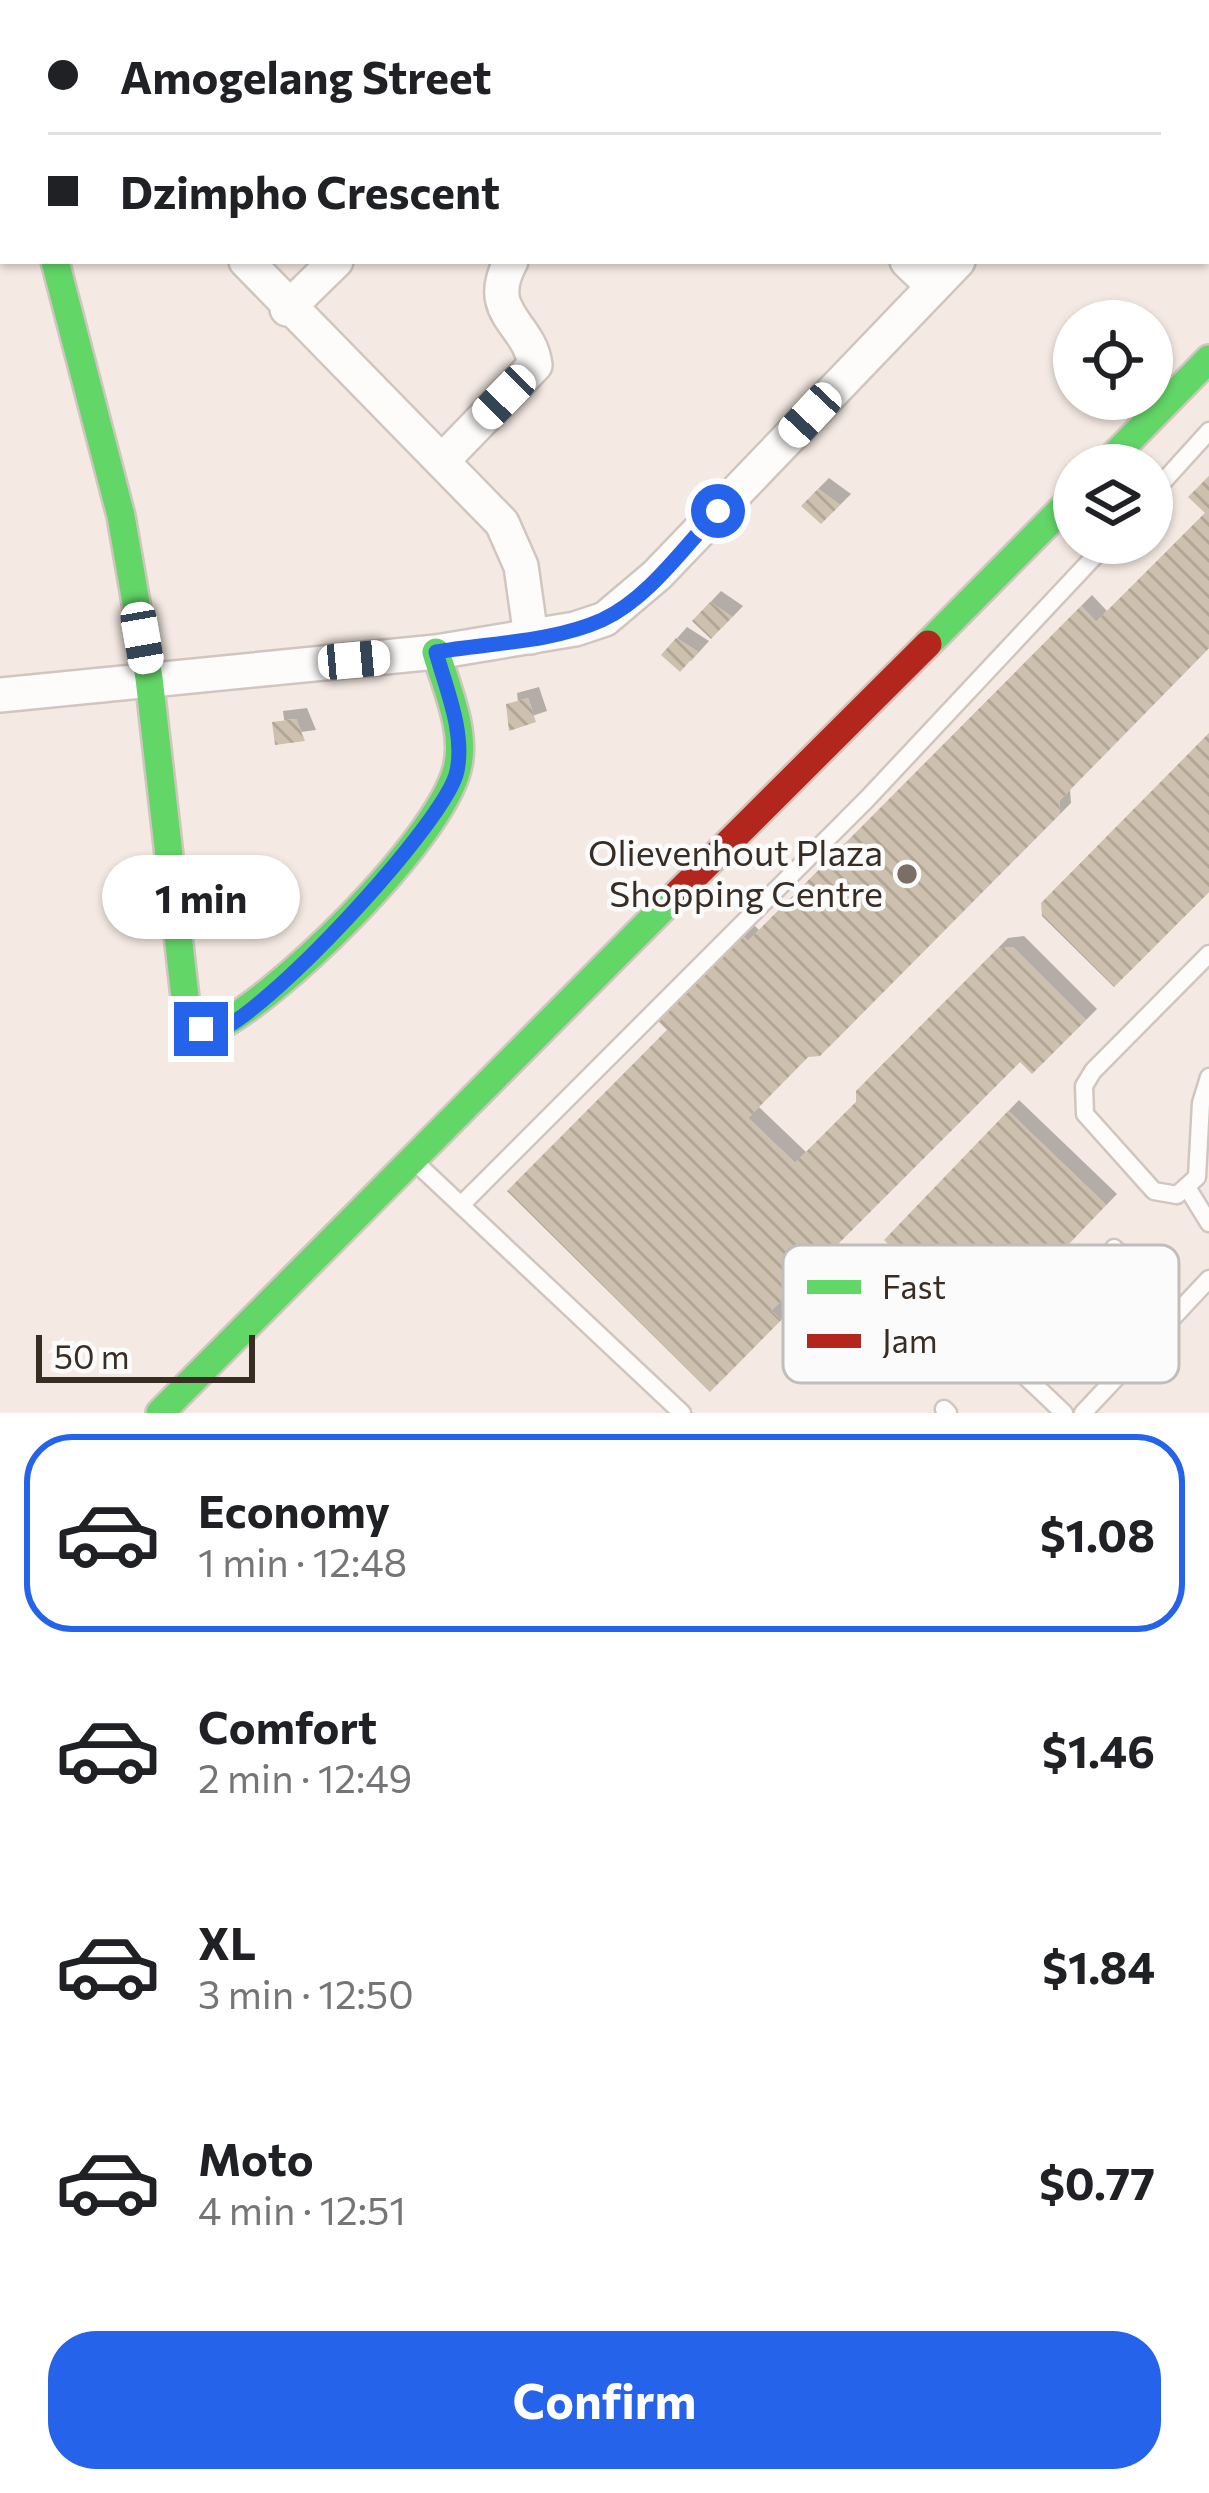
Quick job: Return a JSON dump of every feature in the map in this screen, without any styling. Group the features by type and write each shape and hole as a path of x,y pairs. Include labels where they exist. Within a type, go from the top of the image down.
{"street":[{"path":"56,264 122,516 149,678 186,1006 193,1022 213,1033 238,1021 320,947 449,792 458,750 436,652"},
{"path":"249,264 287,309 482,498 512,541 531,637"},
{"path":"287,309 333,264"},
{"path":"442,461 536,365 503,303 502,278 509,264"},
{"path":"910,264 933,286"},
{"path":"0,695 436,652 605,619 629,602 955,264"},
{"path":"1126,444 1209,359"},
{"path":"160,1413 1053,517"}],"lane":[{"path":"1173,471 1209,431"},
{"path":"462,1204 867,800 1087,564"},
{"path":"1209,954 1093,1071 1083,1099 1085,1114 1154,1191 1164,1196 1188,1189 1200,1164 1201,1103 1209,1077"},
{"path":"413,1160 682,1413"},
{"path":"1188,1189 1209,1223"},
{"path":"1179,1311 1209,1279"},
{"path":"1032,1383 1064,1413"},
{"path":"1083,1413 1111,1383"}],"building":[{"name":"Olievenhout Plaza Shopping Centre","path":"1209,476 1209,648 1059,801 1060,814 820,1056 808,1057 748,1118 795,1163 856,1102 856,1091 997,949 1013,947 1086,1020 1032,1074 1020,1062 837,1245 783,1245 783,1299 771,1311 781,1320 710,1392 507,1191 667,1030 657,1020 742,935 748,941 1081,606 1096,622 1154,564 1173,564 1173,545 1205,513 1188,497"},
{"path":"818,489 840,505 821,524 801,506"},
{"path":"710,602 732,617 711,639 692,621"},
{"path":"676,638 698,652 680,672 661,655"},
{"path":"528,698 536,722 509,731 506,704"},
{"path":"296,719 305,741 275,745 272,722"},
{"path":"1209,733 1209,892 1114,987 1042,916 1041,903"},
{"path":"1008,1111 1106,1205 1068,1245 889,1245 884,1240"}],"traffic: fast":[{"path":"56,264 121,516 149,678 186,1006 206,1033 236,1016 311,956 388,877 444,800 457,769 459,740 436,652"},
{"path":"1126,444 1209,359"},
{"path":"928,644 1053,518"},
{"path":"160,1413 678,893"}],"traffic: jam":[{"path":"678,893 928,644"}],"place":[{"name":"Olievenhout Plaza Shopping Centre","path":"907,874"}],"route":[{"path":"201,1029 213,1033 238,1021 298,968 436,814 457,771 458,750 436,652 575,629 605,619 629,602 718,511"}]}
